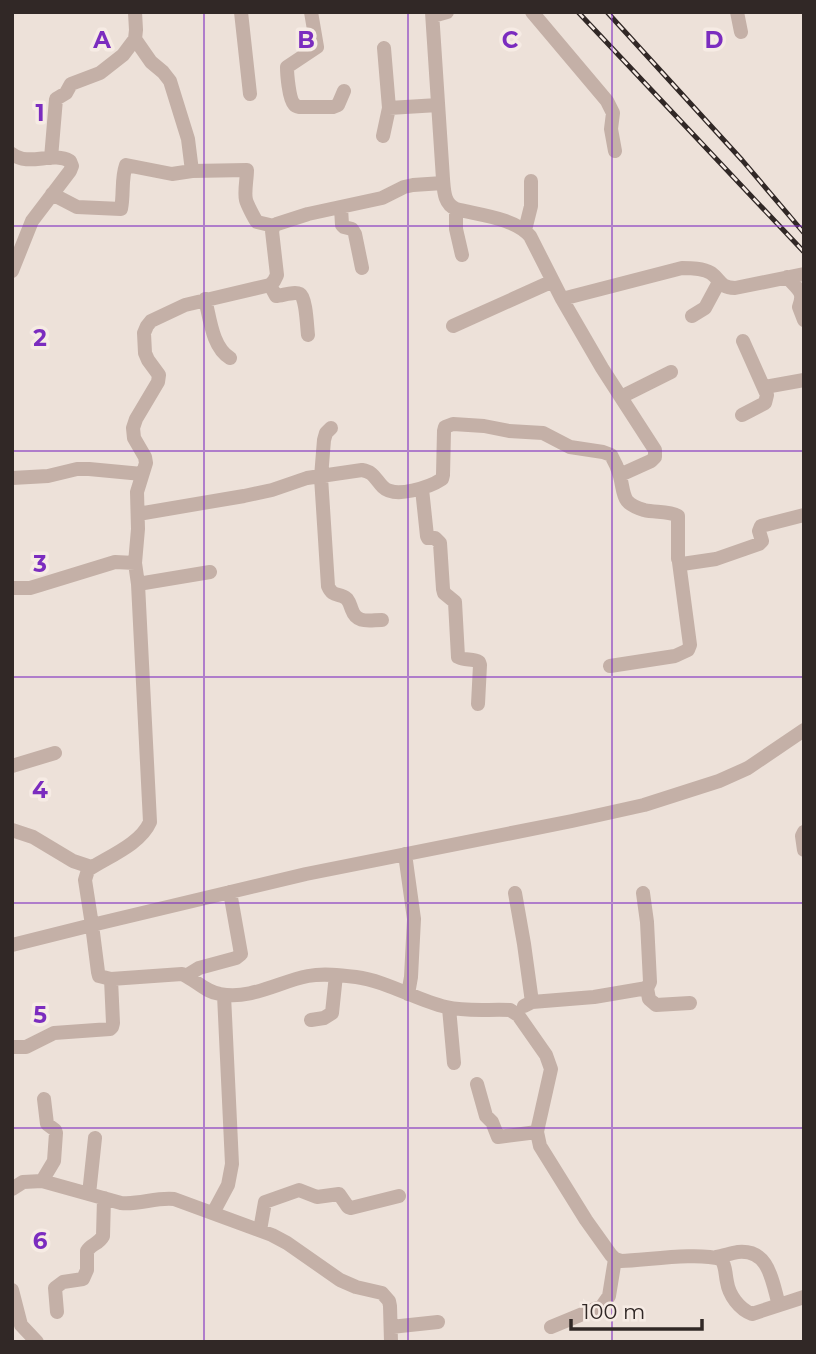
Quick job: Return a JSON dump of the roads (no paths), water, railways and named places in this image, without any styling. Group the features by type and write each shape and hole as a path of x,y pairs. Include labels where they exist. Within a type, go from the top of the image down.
{"street":[{"path":"51,158 57,97 66,93 71,84 95,75 123,55 135,39 135,12"},
{"path":"240,12 250,94"},
{"path":"311,12 317,47 287,67 292,101 299,107 333,107 338,105 344,91"},
{"path":"532,12 607,101 613,113 611,129 615,151"},
{"path":"737,12 741,32"},
{"path":"437,13 438,105 446,199 450,207 519,225 530,236 562,299 655,450 652,461 620,475"},
{"path":"135,39 151,62 170,81 190,144 192,171"},
{"path":"383,136 389,108 384,48"},
{"path":"389,108 438,105"},
{"path":"12,154 24,160 66,158 72,166 32,221 12,271"},
{"path":"52,194 78,206 121,209 126,165 172,174 247,170 246,201 251,207 253,217 257,222 274,226 308,214 382,198 404,187 443,183"},
{"path":"525,230 531,181"},
{"path":"341,208 342,225 352,229 355,234 362,268"},
{"path":"456,209 456,229 462,255"},
{"path":"274,226 272,231 277,275 270,285 185,305 156,317 146,326 144,334 145,353 159,375 158,382 133,428 134,438 145,457 137,492 135,563 150,822 146,831 120,852 88,870 85,880 99,975 111,979 173,974 186,976 207,990 224,995 264,990 306,977 336,975 369,979 449,1008 510,1010 518,1014 550,1062 551,1075 537,1132 540,1146 586,1220 615,1259 621,1261 716,1257 739,1252 753,1253 766,1265 779,1305"},
{"path":"562,299 682,268 710,273 725,287 735,288 804,274"},
{"path":"787,277 801,294 799,307 804,320"},
{"path":"453,326 553,281"},
{"path":"692,316 705,308 719,282"},
{"path":"270,285 276,296 297,293 301,295 308,335"},
{"path":"205,299 220,350 230,358"},
{"path":"742,415 765,403 767,395 743,341"},
{"path":"621,397 671,372"},
{"path":"765,387 804,380"},
{"path":"138,514 244,496 307,478 362,470 375,475 387,490 394,492 422,489 442,479 444,431 445,427 453,424 543,433 570,447 607,453 614,460 620,475 622,493 629,504 646,511 673,513 678,516 679,562 690,645 688,650 675,656 610,666"},
{"path":"331,428 324,440 321,477 330,591 346,599 358,619 382,620"},
{"path":"12,478 48,476 77,469 142,474"},
{"path":"422,489 427,536 440,543 444,593 455,602 458,657 475,660 480,665 478,704"},
{"path":"679,562 682,564 730,555 761,542 761,526 804,514"},
{"path":"12,588 30,588 115,562 135,563"},
{"path":"138,584 210,572"},
{"path":"12,945 306,874 644,805 719,781 801,739"},
{"path":"12,766 55,753"},
{"path":"12,830 33,836 73,861 91,867"},
{"path":"804,832 804,850"},
{"path":"405,854 414,919 408,994"},
{"path":"186,976 199,968 236,958 241,954 230,892"},
{"path":"515,893 532,1002"},
{"path":"643,893 647,922 649,999 656,1005 690,1003"},
{"path":"311,1020 324,1018 332,1013 336,975"},
{"path":"12,1047 26,1047 54,1032 113,1027 111,979"},
{"path":"513,1012 532,1002 594,997 647,988"},
{"path":"213,1213 228,1185 232,1164 224,995"},
{"path":"449,1008 454,1063"},
{"path":"477,1084 486,1115 494,1125 498,1137 537,1132"},
{"path":"42,1181 54,1161 56,1133 47,1124 44,1099"},
{"path":"89,1194 95,1138"},
{"path":"13,1184 42,1181 127,1204 174,1199 260,1230 287,1243 346,1284 382,1293 389,1301 391,1334 438,1322"},
{"path":"260,1230 265,1202 299,1190 317,1197 339,1194 351,1208 399,1196"},
{"path":"57,1312 55,1288 62,1282 83,1279 87,1270 88,1248 103,1236 104,1198"},
{"path":"716,1257 723,1262 731,1294 747,1313 758,1313 804,1297"},
{"path":"551,1327 607,1302 615,1259"},
{"path":"12,1290 23,1342"},
{"path":"21,1325 37,1342"}],"railway":[{"path":"578,12 804,252"},
{"path":"607,12 742,160 804,233"}]}
